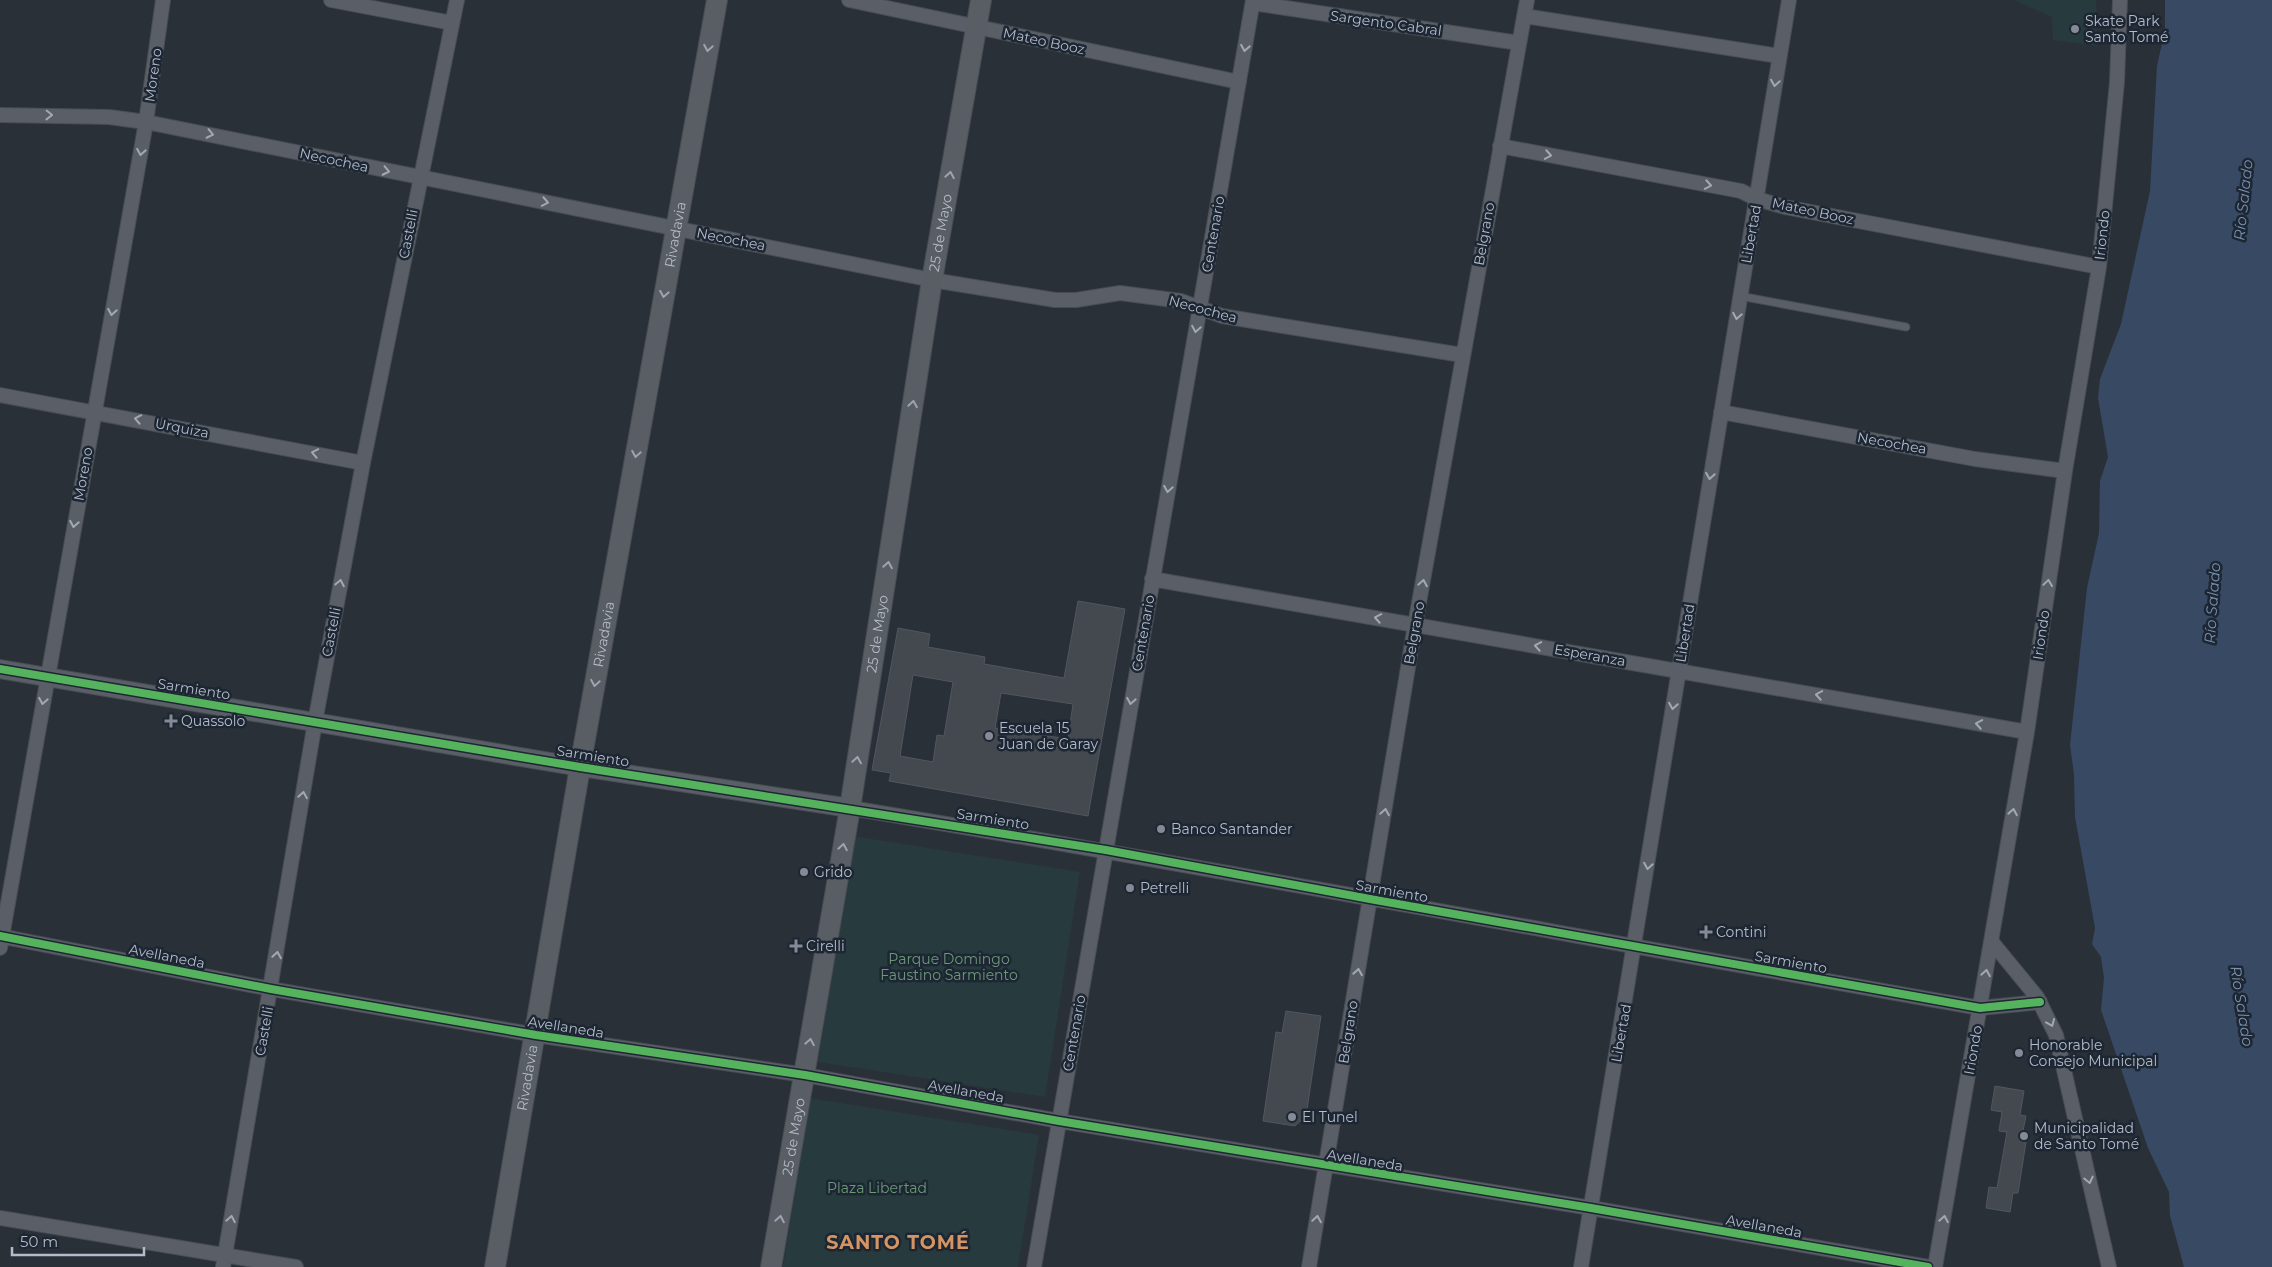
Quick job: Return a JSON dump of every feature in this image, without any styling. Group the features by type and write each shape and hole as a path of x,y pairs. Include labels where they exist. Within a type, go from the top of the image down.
{"main road":[{"name":"Rivadavia","path":"495,1267 536,1036 580,767 717,0"},
{"name":"25 de Mayo","path":"771,1267 850,808 932,280 981,0"}],"street":[{"name":"Moreno","path":"1,940 146,122 164,0"},
{"path":"331,0 452,23"},
{"name":"Castelli","path":"224,1261 315,722 363,463 457,0"},
{"name":"Mateo Booz","path":"849,0 1239,82"},
{"name":"Belgrano","path":"1309,1267 1415,625 1527,0"},
{"name":"Libertad","path":"1581,1267 1789,0"},
{"name":"Iriondo","path":"1935,1267 2027,732 2065,471 2099,267 2118,64 2120,0"},
{"name":"Sargento Cabral","path":"1253,2 1519,43"},
{"name":"Centenario","path":"1034,1267 1253,2"},
{"path":"1524,16 1780,56"},
{"name":"Necochea","path":"0,114 109,116 146,122 932,280 1055,300 1076,300 1120,294 1180,301 1222,316 1462,355"},
{"name":"Mateo Booz","path":"1500,146 1741,191 1756,199 1785,207 2099,267"},
{"name":"Urquiza","path":"0,395 95,411 363,463"},
{"name":"Necochea","path":"1720,412 1974,458 2065,471"},
{"name":"Esperanza","path":"1152,579 2027,732"},
{"name":"Sarmiento","path":"0,669 580,767 850,808 1106,850 1370,900 1980,1008 2040,1002"},
{"name":"Avellaneda","path":"1,940 536,1036 805,1075 1326,1166 1591,1208 1928,1267"},
{"path":"1991,941 2040,1002 2056,1035 2109,1267"},
{"path":"0,1218 224,1261 296,1267"}],"lane":[{"path":"1740,296 1906,327"}],"green space":[{"name":"Skate Park Santo Tomé","path":"2014,0 2096,0 2098,46 2053,40 2052,17"},
{"name":"Parque Domingo Faustino Sarmiento","path":"853,836 1080,872 1045,1097 818,1062"},
{"name":"Plaza Libertad","path":"810,1098 1039,1135 1018,1267 783,1267"}],"water":[{"name":"Río Salado","path":"2165,0 2272,0 2272,1267 2184,1267 2170,1216 2169,1192 2148,1148 2101,1010 2104,978 2101,957 2092,944 2095,928 2075,817 2074,774 2070,745 2087,588 2099,533 2100,481 2108,457 2098,398 2100,379 2121,324 2150,191 2157,66 2165,30"}],"building":[{"path":"1078,601 1125,609 1088,816 889,781 891,773 872,770 898,628 930,634 928,647 985,657 984,664 1064,678","holes":["913,675 953,682 944,736 937,735 933,762 900,756","1001,693 1073,704 1068,739 995,728"]},
{"path":"1286,1011 1321,1016 1306,1116 1295,1126 1263,1121 1276,1032 1282,1033"},
{"path":"1995,1086 2024,1091 2020,1115 2026,1116 2021,1141 2026,1142 2018,1193 2013,1193 2010,1212 1986,1208 1989,1187 1997,1188 2007,1132 1999,1131 2002,1112 1991,1110"}],"cycle path":[{"path":"0,669 580,767 1106,850 1980,1008 2040,1002"},
{"path":"0,936 271,989 536,1035 805,1075 1059,1121 1591,1208 1928,1267"}],"place":[{"name":"Skate Park Santo Tomé","path":"2075,29"},
{"name":"Quassolo","path":"171,721"},
{"name":"Escuela 15 Juan de Garay","path":"989,736"},
{"name":"Banco Santander","path":"1161,829"},
{"name":"Grido","path":"804,872"},
{"name":"Petrelli","path":"1130,888"},
{"name":"Contini","path":"1706,932"},
{"name":"Cirelli","path":"796,946"},
{"name":"Honorable Consejo Municipal","path":"2019,1053"},
{"name":"El Tunel","path":"1292,1117"},
{"name":"Municipalidad de Santo Tomé","path":"2024,1136"}],"district":[{"name":"SANTO TOMÉ","path":"898,1242"}]}
